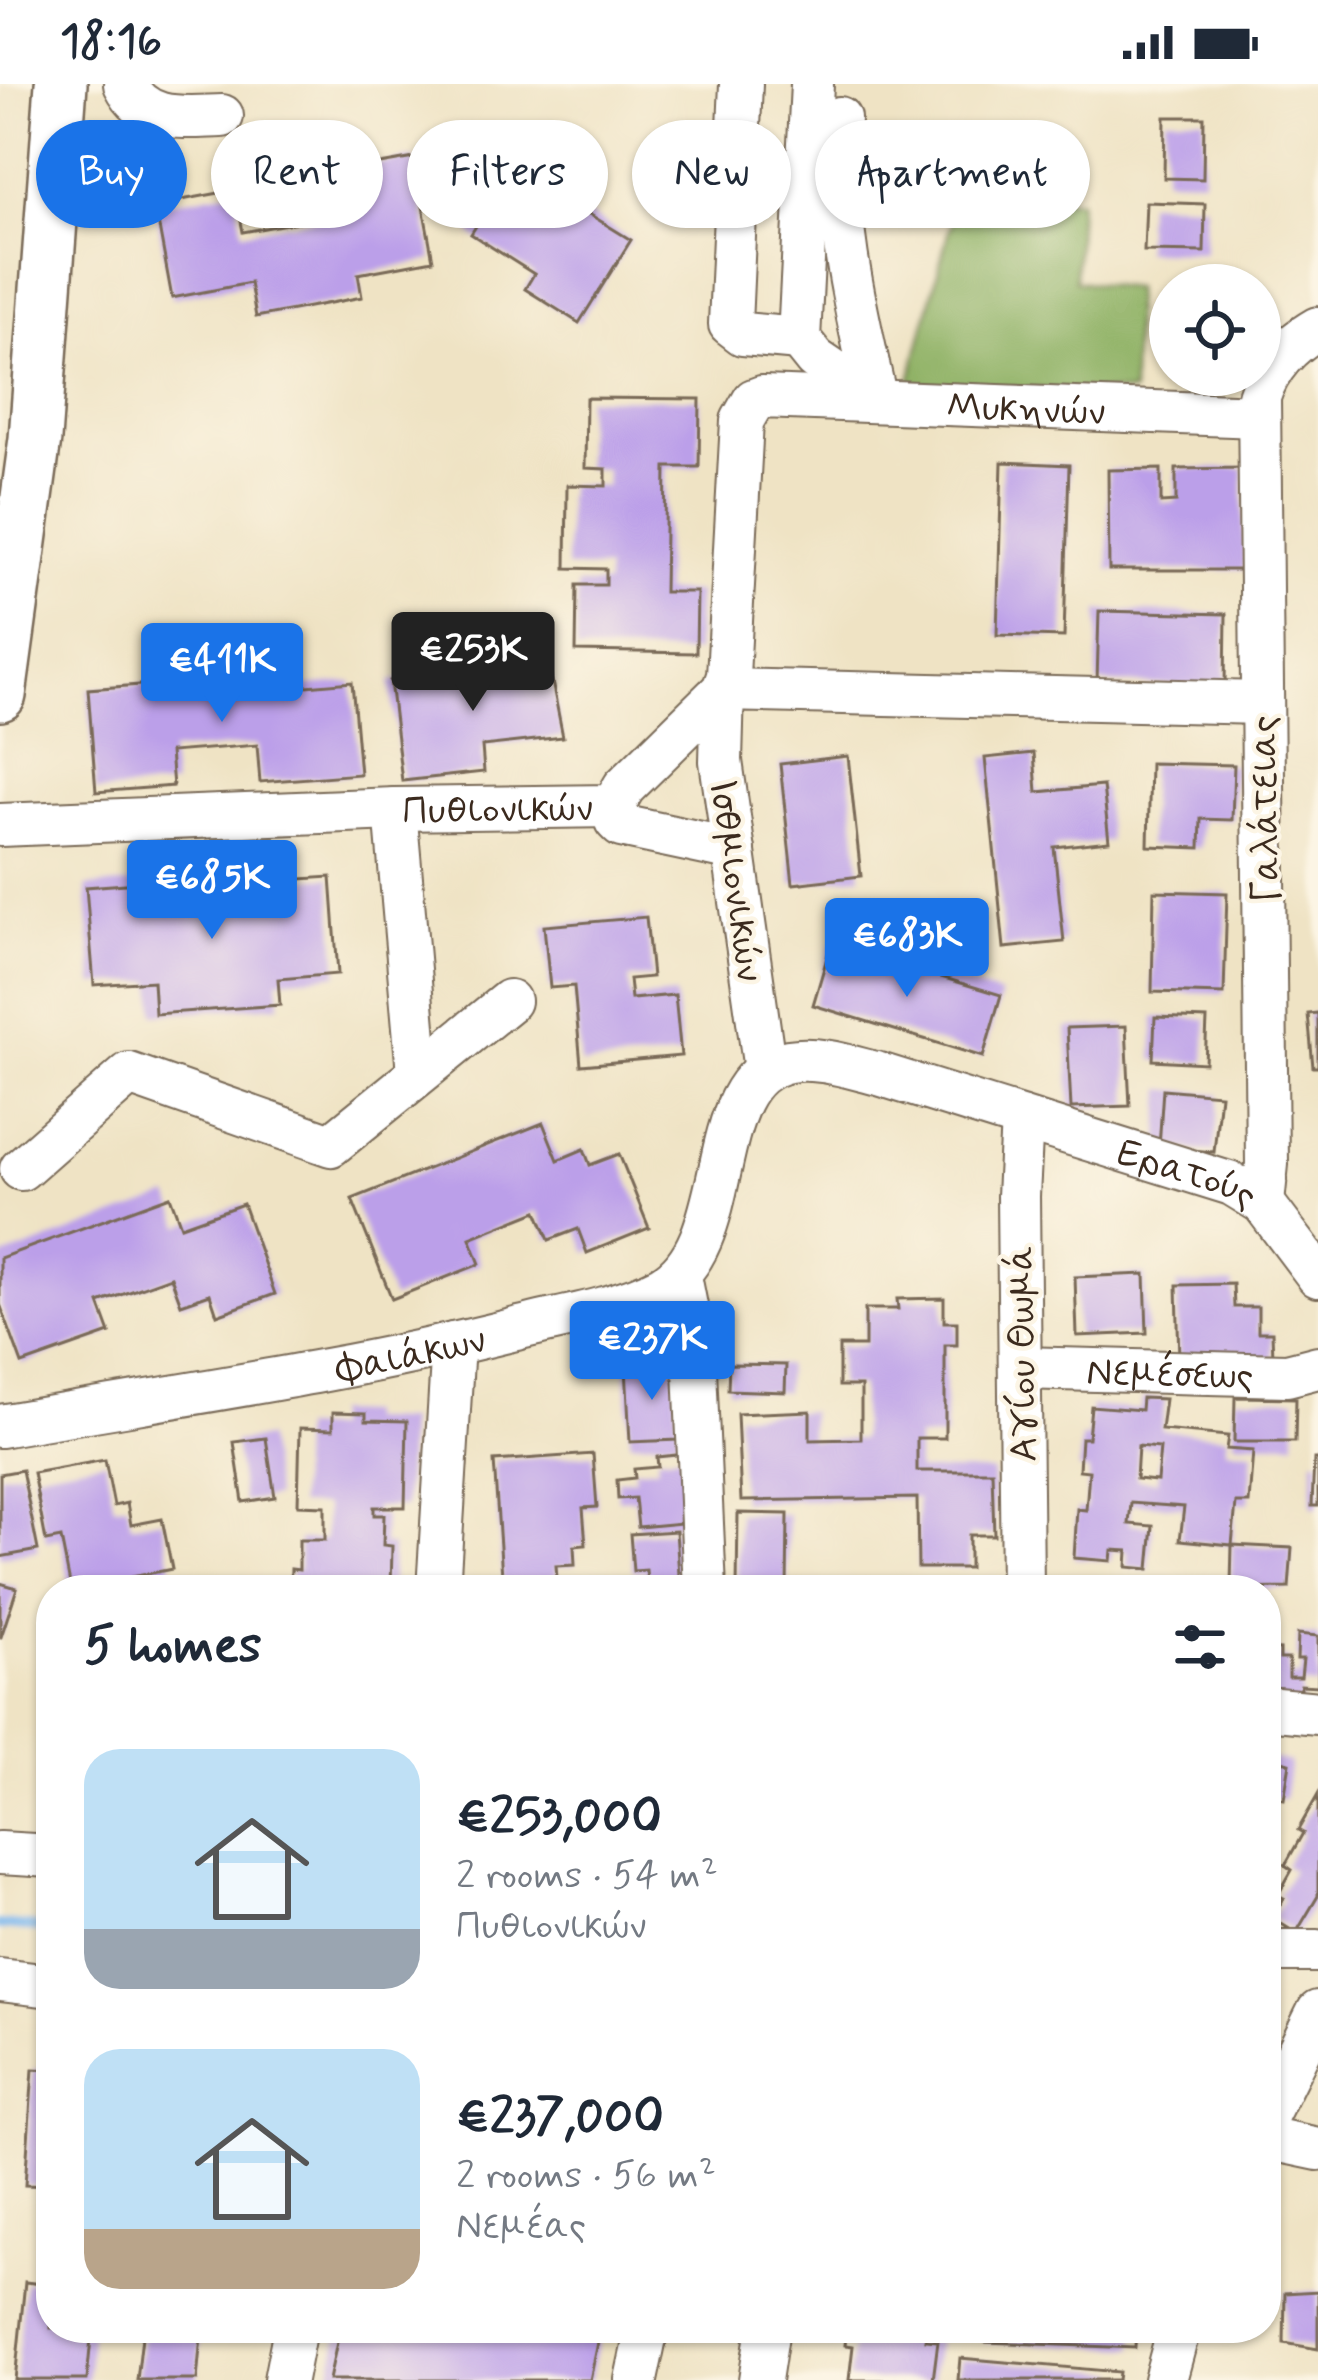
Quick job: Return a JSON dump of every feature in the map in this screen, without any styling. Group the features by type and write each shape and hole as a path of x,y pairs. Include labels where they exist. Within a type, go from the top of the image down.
{"main road":[{"path":"0,695 35,439 61,84"}],"street":[{"path":"125,84 151,113 170,118 222,116"},
{"path":"742,84 730,324 743,334 799,339"},
{"path":"812,84 799,339 815,359 876,400"},
{"path":"841,84 836,158 840,221 876,400"},
{"path":"1258,416 1265,377 1287,350 1318,328"},
{"name":"Μυκηνών","path":"723,690 731,663 742,421 754,400 771,396 1258,416"},
{"name":"Γαλάτειας","path":"1258,416 1267,1163 1263,1203"},
{"path":"723,690 1262,703"},
{"name":"Πυθιονικών","path":"0,825 395,809 613,806 623,788 723,690"},
{"name":"Ισθμιονικών","path":"723,690 721,761 765,1070"},
{"path":"613,806 616,821 627,828 734,850"},
{"path":"395,809 418,1073"},
{"path":"20,1169 129,1073 331,1145 509,1001"},
{"path":"704,1575 694,1346 680,1276 709,1222 729,1134 743,1097 765,1070 787,1061 832,1063 1022,1118"},
{"name":"Ερατούς","path":"1022,1118 1232,1184 1263,1203 1318,1276"},
{"name":"Αγίου Θωμά","path":"1022,1118 1018,1196 1022,1575"},
{"name":"Φαιάκων","path":"0,1426 453,1344 626,1301 680,1276"},
{"path":"439,1575 453,1344"},
{"name":"Νεμέσεως","path":"1020,1367 1287,1375 1318,1366"},
{"path":"1281,1709 1318,1713"},
{"path":"0,1853 36,1855"},
{"path":"1281,1951 1318,1952"},
{"path":"0,1980 36,1984"},
{"path":"1281,2086 1318,2012"},
{"path":"1281,2141 1318,2149"},
{"path":"285,2380 292,2343"},
{"path":"636,2380 644,2343"},
{"path":"760,2380 766,2343"},
{"path":"1165,2380 1175,2343"}],"green space":[{"path":"949,228 1078,228 1075,281 1134,288 1132,393 909,384"}],"building":[{"path":"1165,117 1204,117 1203,179 1164,178"},
{"path":"407,159 407,228 427,228 433,260 358,274 362,297 256,317 250,283 172,298 159,228 187,228 187,199 211,194 211,228 242,228 243,232 383,228 383,163"},
{"path":"1146,202 1205,204 1204,252 1144,251"},
{"path":"608,226 631,240 579,323 525,289 534,274 471,234 475,228"},
{"path":"586,398 700,399 699,467 666,467 664,592 697,592 696,653 576,651 577,585 606,585 606,569 566,568 567,485 606,486 606,469 585,468"},
{"path":"1002,462 1069,465 1064,637 997,635"},
{"path":"1243,468 1244,570 1109,570 1108,470 1161,469 1161,503 1176,502 1176,469"},
{"path":"1099,611 1226,614 1225,686 1097,683"},
{"path":"546,651 563,737 482,746 484,772 402,781 390,681 481,671 480,658"},
{"path":"269,657 271,689 352,682 360,774 260,782 257,745 170,752 173,786 96,792 88,689 179,682 177,664"},
{"path":"1034,753 1037,792 1103,786 1109,841 1054,847 1064,942 1004,948 985,758"},
{"path":"848,756 861,876 793,884 780,764"},
{"path":"1150,763 1234,765 1232,820 1201,819 1200,848 1148,846"},
{"path":"331,877 338,974 278,979 280,1005 155,1014 153,981 94,985 86,887 179,880 181,910 241,906 239,883"},
{"path":"1154,891 1227,893 1224,994 1152,992"},
{"path":"646,917 652,977 629,979 631,999 675,995 681,1056 581,1065 574,986 550,988 544,926"},
{"path":"831,944 1001,995 983,1057 813,1005"},
{"path":"1318,1013 1318,1067 1313,1067 1308,1014"},
{"path":"1155,1017 1207,1019 1205,1063 1153,1060"},
{"path":"1126,1026 1130,1106 1071,1108 1067,1028"},
{"path":"1163,1089 1220,1094 1214,1152 1159,1147"},
{"path":"543,1123 558,1160 584,1149 590,1165 619,1154 649,1228 587,1253 578,1229 549,1240 537,1211 470,1238 480,1264 392,1299 352,1199"},
{"path":"170,1196 181,1226 243,1204 275,1294 217,1315 210,1294 181,1304 171,1277 99,1303 110,1333 22,1364 0,1304 0,1258"},
{"path":"1145,1274 1147,1333 1077,1336 1075,1277"},
{"path":"1233,1284 1234,1307 1258,1307 1258,1332 1272,1332 1273,1359 1179,1361 1177,1285"},
{"path":"944,1298 944,1322 957,1322 957,1345 945,1345 945,1438 917,1438 917,1471 992,1471 994,1535 969,1535 969,1568 918,1568 917,1498 741,1501 737,1414 810,1411 810,1440 861,1439 861,1386 839,1386 839,1346 865,1346 865,1309 898,1309 897,1299"},
{"path":"674,1364 678,1440 630,1442 626,1367"},
{"path":"729,1364 786,1365 785,1392 728,1390"},
{"path":"1235,1397 1296,1398 1295,1442 1234,1442"},
{"path":"1142,1398 1165,1399 1161,1430 1228,1436 1226,1449 1253,1451 1249,1503 1236,1503 1232,1545 1180,1540 1184,1507 1131,1503 1129,1524 1153,1526 1149,1569 1127,1567 1128,1551 1112,1550 1111,1561 1074,1558 1077,1509 1086,1510 1089,1471 1079,1470 1081,1438 1088,1438 1091,1406 1141,1410","holes":["1138,1446 1160,1448 1157,1481 1136,1479"]},
{"path":"333,1412 366,1413 366,1420 407,1421 405,1507 374,1507 374,1515 384,1515 383,1545 392,1546 391,1575 291,1575 291,1569 299,1570 299,1540 325,1540 325,1506 298,1505 300,1428 333,1429"},
{"path":"266,1438 275,1497 243,1502 234,1442"},
{"path":"593,1454 597,1507 583,1508 586,1545 574,1546 575,1565 556,1566 557,1575 502,1575 494,1461"},
{"path":"686,1454 693,1522 638,1527 635,1498 618,1499 617,1480 635,1478 634,1469 658,1467 657,1457"},
{"path":"1314,1459 1318,1459 1318,1506 1312,1506"},
{"path":"105,1460 114,1506 127,1503 131,1525 162,1519 172,1569 142,1575 68,1575 61,1538 46,1541 33,1473"},
{"path":"22,1470 38,1550 0,1557 0,1474"},
{"path":"738,1513 788,1514 787,1575 737,1575"},
{"path":"676,1531 679,1575 633,1571 630,1534"},
{"path":"1232,1545 1292,1548 1289,1588 1281,1588 1281,1575 1231,1575"},
{"path":"0,1583 17,1588 1,1637 0,1637"},
{"path":"1298,1634 1318,1636 1318,1686 1301,1685 1301,1705 1281,1705 1281,1659 1289,1659 1289,1677 1301,1677 1303,1659 1297,1659"},
{"path":"1281,1761 1290,1763 1281,1798"},
{"path":"1318,1795 1318,1896 1296,1933 1281,1924 1281,1890 1292,1870 1285,1865 1303,1833 1298,1830"},
{"path":"33,2069 36,2069 36,2185 25,2185"},
{"path":"25,2282 36,2283 36,2343 91,2343 87,2380 15,2380"},
{"path":"1318,2291 1318,2349 1284,2343 1285,2293"},
{"path":"141,2343 200,2343 197,2380 137,2380"},
{"path":"337,2343 598,2343 590,2380 329,2380"},
{"path":"938,2343 933,2380 849,2380 853,2346 845,2345"},
{"path":"1010,2343 1135,2343 1135,2348"},
{"path":"960,2358 1119,2372 1118,2380 958,2380"}],"waterway":[{"path":"0,1925 36,1928"}]}
